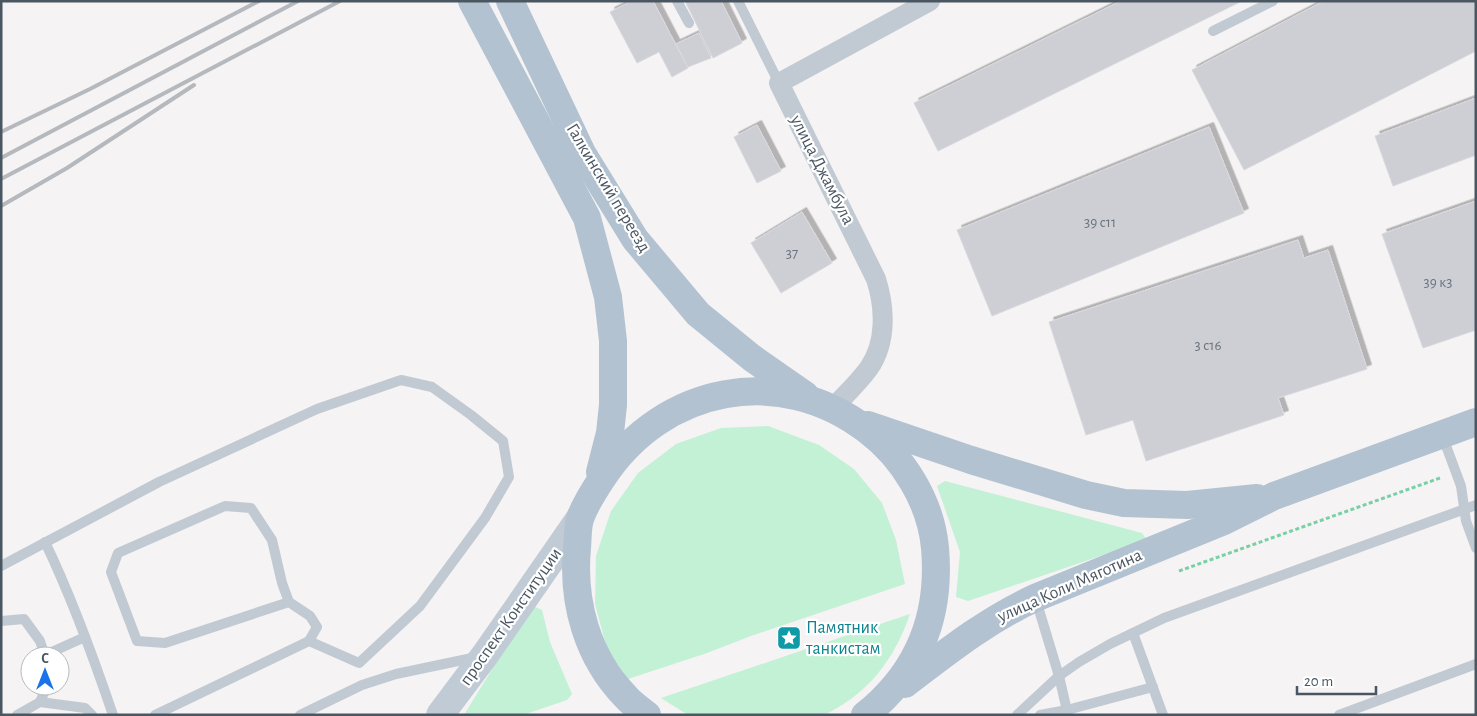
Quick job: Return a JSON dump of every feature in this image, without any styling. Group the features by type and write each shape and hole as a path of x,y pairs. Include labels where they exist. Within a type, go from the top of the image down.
{"main road":[{"path":"472,1 587,218 608,297 613,342 613,405 610,433 596,488"},
{"name":"Галкинский переезд","path":"510,1 582,153 635,239 698,314 752,358 834,410"},
{"path":"647,715 626,697 604,670 588,638 578,604 575,569 580,518 616,457 642,432 673,412 707,398 743,392 779,393 834,410 878,438 898,459 914,484 927,511 937,569 935,598 928,627 917,655 901,680 874,708"},
{"name":"улица Коли Мяготина","path":"834,410 971,460 1086,495 1124,503 1187,505 1274,496"},
{"name":"улица Коли Мяготина","path":"874,708 974,631 1008,610 1224,521 1274,496 1476,422"},
{"name":"проспект Конституции","path":"440,715 486,655 580,518"}],"street":[{"path":"779,83 930,1"},
{"name":"улица Джамбула","path":"779,83 876,279 882,297 881,339 877,355 869,368 834,410"}],"lane":[{"path":"678,1 689,23"},
{"path":"738,1 779,83"},
{"path":"1213,31 1273,1"},
{"path":"1,566 159,482 317,409 401,380 432,387 503,441 509,477 485,518 420,606 359,663 309,640"},
{"path":"1442,435 1461,486 1466,521 1476,548"},
{"path":"1017,715 1059,676 1079,662 1164,618 1476,505"},
{"path":"155,715 309,640 317,627 310,616 289,602 282,583 272,540 251,508 225,506 118,553 111,572 137,641 164,643 289,602"},
{"path":"45,542 64,581 113,715"},
{"path":"1035,598 1059,676 1067,712"},
{"path":"1,621 24,619 42,646"},
{"path":"1133,633 1163,715"},
{"path":"66,646 85,637"},
{"path":"300,715 362,685 379,679 420,668 486,655"},
{"path":"1339,715 1476,664"},
{"path":"1040,715 1067,712 1152,686"},
{"path":"17,715 40,702 43,696"},
{"path":"40,702 85,708 92,715"}],"path":[{"path":"1174,573 1456,472"}],"green space":[{"path":"768,426 819,445 854,469 882,503 896,540 905,584 628,679 607,649 595,604 596,556 611,511 638,473 676,444 721,428"},
{"path":"945,481 1142,533 1147,540 968,601 956,597 960,552 937,486"},
{"path":"533,606 542,610 550,642 572,694 567,700 523,715 464,715 519,625"},
{"path":"910,614 896,646 878,674 854,696 824,715 688,715 661,698"}],"building":[{"path":"628,1 653,1 688,68 672,77 659,52 637,63 610,12 628,3"},
{"path":"685,1 721,1 742,43 713,58"},
{"path":"1121,1 1242,1 938,151 914,103"},
{"path":"1324,1 1475,1 1476,51 1244,170 1192,70"},
{"path":"699,33 711,58 688,67 676,44"},
{"path":"1476,98 1476,155 1393,186 1375,136"},
{"path":"757,125 781,171 757,183 734,137"},
{"path":"1209,127 1244,213 992,316 957,230"},
{"path":"1476,201 1476,330 1423,348 1382,234"},
{"path":"802,212 832,263 781,293 751,243"},
{"path":"1298,240 1304,258 1328,250 1367,369 1278,398 1284,415 1146,461 1133,420 1086,435 1049,322"}],"railway":[{"path":"1,132 90,89 259,1"},
{"path":"1,158 298,1"},
{"path":"1,179 340,1"},
{"path":"1,206 67,168 194,85"}],"place":[{"name":"Памятник танкистам","path":"789,638"}]}
